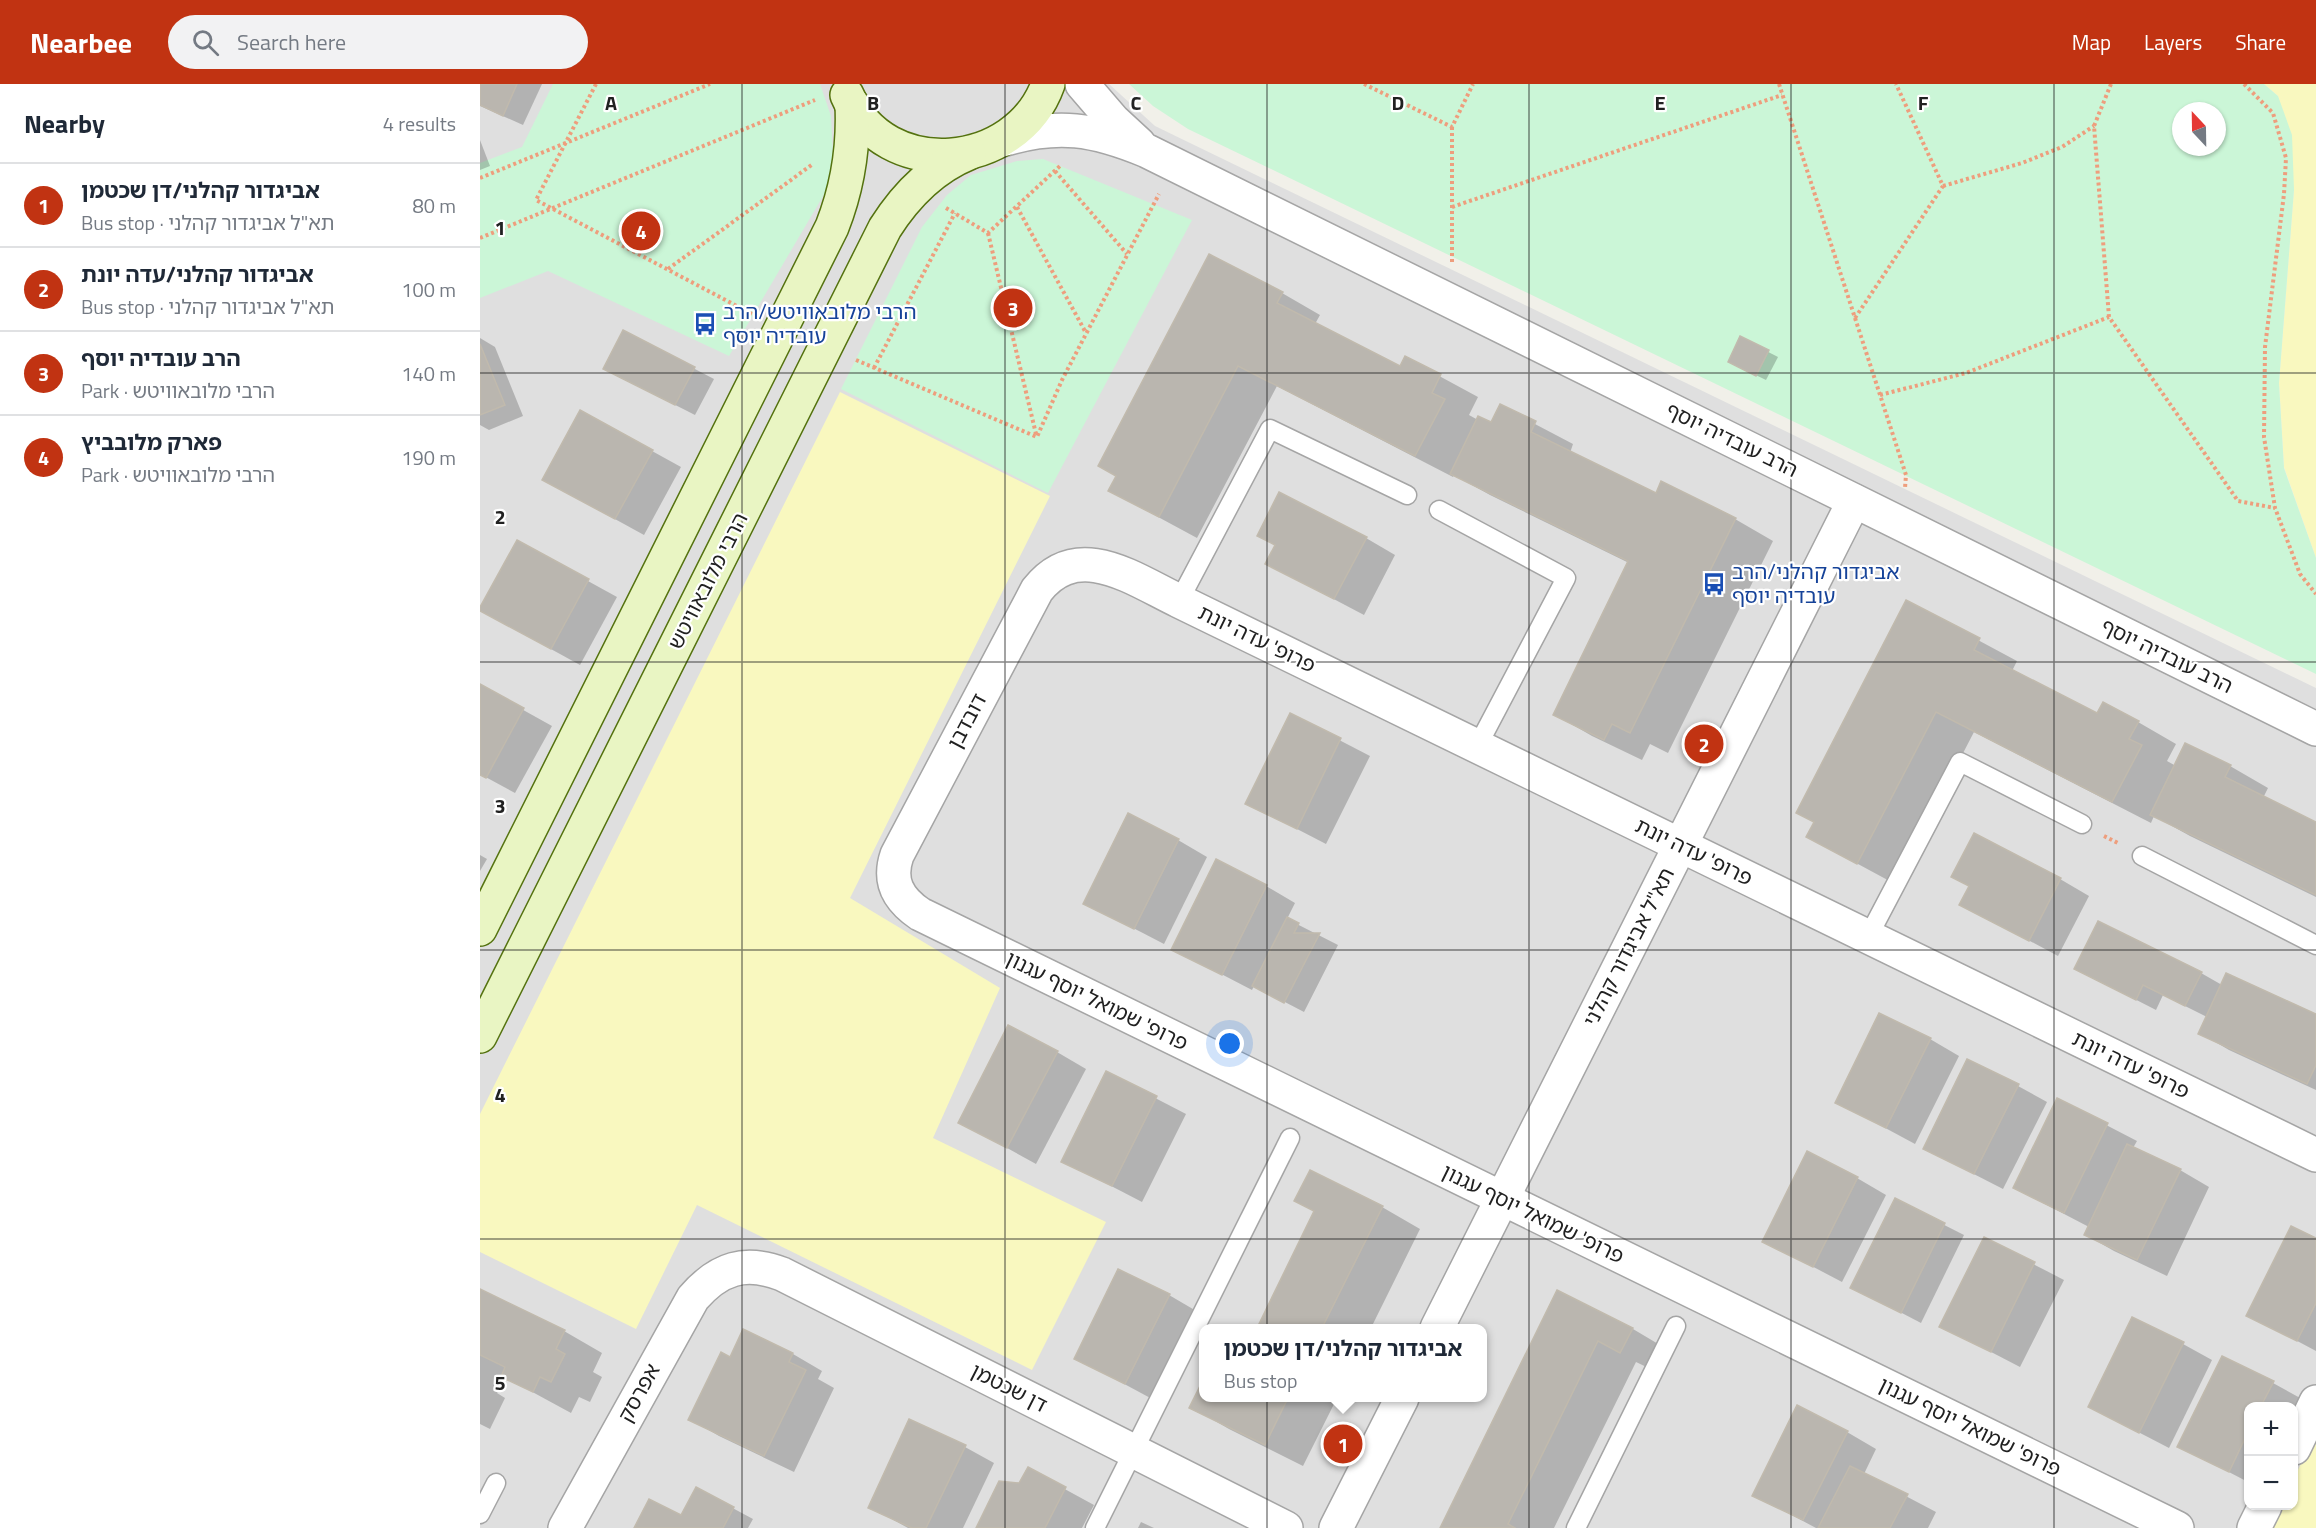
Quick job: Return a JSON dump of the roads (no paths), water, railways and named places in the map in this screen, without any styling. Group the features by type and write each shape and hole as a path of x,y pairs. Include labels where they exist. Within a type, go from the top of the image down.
{"main road":[{"path":"846,92 874,130 913,152 940,156 969,153 990,147 1013,133 1031,115 1048,84"},
{"path":"480,930 837,215 847,176 851,137 846,92"},
{"name":"הרבי מלובאוויטש","path":"480,1036 885,228 898,207 915,189 944,166 969,153"}],"street":[{"name":"הרב עובדיה יוסף","path":"1082,84 1113,120 1160,158"},
{"name":"הרב עובדיה יוסף","path":"1002,140 1052,129 1095,134 1160,158 2316,729"},
{"name":"תא\"ל אביגדור קהלני","path":"1440,1324 1854,501"},
{"name":"פרופ' עדה יונת","path":"1068,566 1087,564 1107,568 1179,601 2316,1155"},
{"name":"דובדבן","path":"896,890 893,874 897,855 1031,600 1044,582 1068,566"},
{"name":"פרופ' שמואל יוסף עגנון","path":"896,890 906,903 927,918 2177,1528"},
{"name":"דן שכטמן","path":"727,1271 748,1266 782,1274 1286,1528"},
{"name":"אפרסק","path":"565,1528 690,1303 708,1281 727,1271"},
{"path":"1336,1528 1400,1402"},
{"path":"2298,1440 2316,1402"},
{"path":"2254,1528 2263,1510"}],"lane":[{"path":"1179,601 1270,429 1407,495"},
{"path":"1439,510 1566,578 1477,747"},
{"path":"1868,937 1960,762 2082,824"},
{"path":"2142,856 2316,945"},
{"path":"1095,1528 1290,1138"},
{"path":"1576,1528 1676,1326"},
{"path":"480,1514 496,1483"}],"place":[{"name":"פארק מלובביץ","path":"641,231"},
{"name":"הרב עובדיה יוסף","path":"1013,308"},
{"name":"הרבי מלובאוויטש/הרב עובדיה יוסף","path":"705,324"},
{"name":"אביגדור קהלני/הרב עובדיה יוסף","path":"1714,584"},
{"name":"אביגדור קהלני/עדה יונת","path":"1704,744"},
{"name":"אביגדור קהלני/דן שכטמן","path":"1343,1444"}]}
